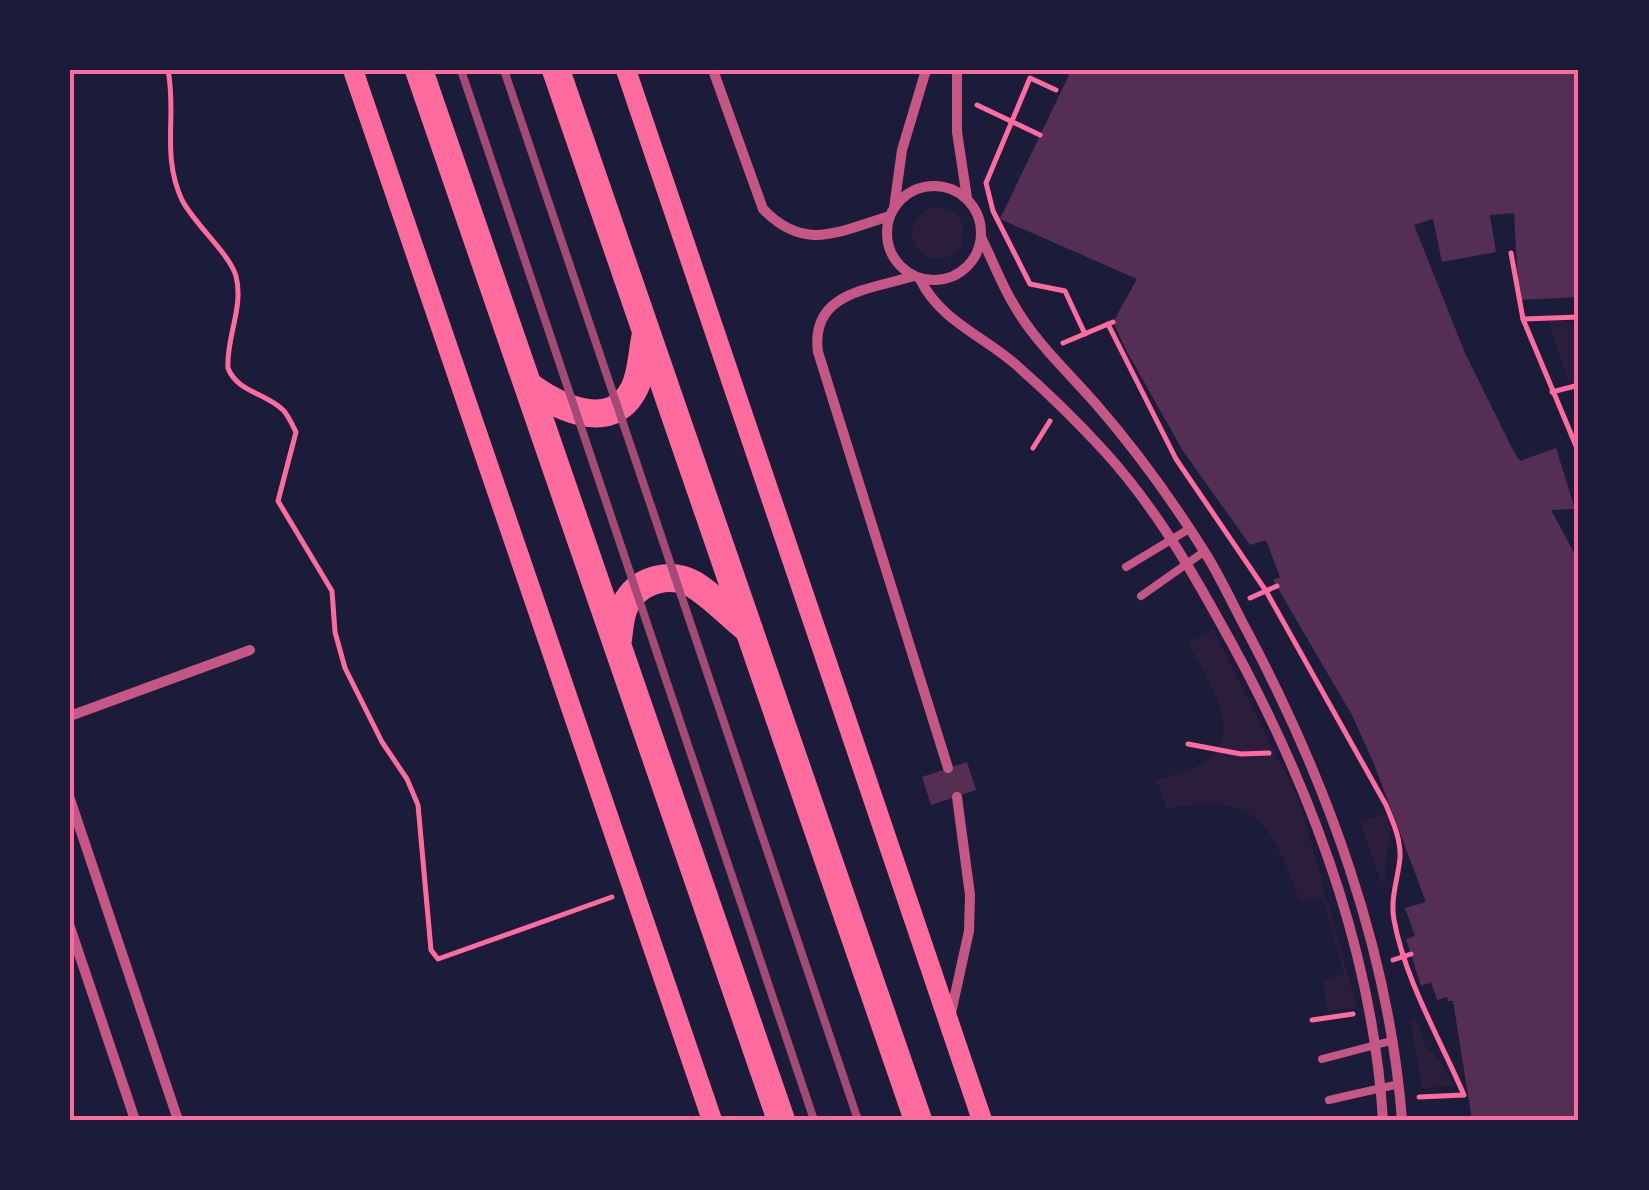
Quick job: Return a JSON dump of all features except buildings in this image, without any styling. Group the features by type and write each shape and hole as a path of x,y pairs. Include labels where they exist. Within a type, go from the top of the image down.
{"highway":[{"path":"419,70 782,1120"},
{"path":"556,70 918,1120"},
{"path":"529,386 563,408 580,413 598,414 623,404 635,388 646,331"},
{"path":"618,640 621,614 629,598 641,586 658,579 675,578 692,584 750,631"}],"main road":[{"path":"353,70 712,1120"},
{"path":"626,70 982,1120"}],"street":[{"path":"712,70 763,209 778,225 798,235 820,237 892,212 908,194 922,187 938,186 967,199"},
{"path":"926,70 895,180 887,244 892,257 917,278 934,305 1012,362 1060,406 1130,482 1187,563 1286,752 1330,860 1374,1046 1383,1120"},
{"path":"957,70 961,170 967,199 1014,305 1047,350 1130,446 1205,551 1310,759 1368,936 1399,1084 1402,1120"},
{"path":"948,768 815,334 821,316 834,302 917,278 943,280 955,276 973,260 981,237"},
{"path":"70,716 250,650"},
{"path":"948,1024 969,931 970,895 957,797"},
{"path":"70,799 178,1120"},
{"path":"70,927 135,1120"}],"lane":[{"path":"1126,567 1189,530"},
{"path":"1141,596 1205,551"},
{"path":"1322,1060 1390,1041"},
{"path":"1330,1100 1399,1084"}],"path":[{"path":"168,70 172,91 168,146 182,198 236,274 237,308 228,368 240,385 285,411 296,432 278,501 332,591 335,632 345,668 418,805 431,950 438,959 634,890"},
{"path":"1056,90 1030,78 986,183 992,211 1030,284 1065,291 1084,334"},
{"path":"956,95 1040,135"},
{"path":"1510,253 1523,320 1579,453"},
{"path":"1523,320 1579,317"},
{"path":"1047,350 1113,322"},
{"path":"1552,392 1579,384"},
{"path":"1033,448 1060,406"},
{"path":"1567,423 1579,419"},
{"path":"1234,606 1277,586"},
{"path":"1188,744 1241,754 1286,752"}],"shaded area":[{"path":"938,207 956,215 964,233 956,251 938,259 920,251 912,233 920,215"},
{"path":"1548,321 1579,326 1579,380 1569,383"},
{"path":"1213,630 1299,800 1357,1007 1328,1011 1322,981 1344,975 1323,898 1300,902 1280,852 1257,820 1242,810 1223,805 1167,809 1156,780 1195,767 1212,756 1221,742 1223,727 1214,692 1188,643"},
{"path":"1388,813 1386,883 1381,882 1360,821"},
{"path":"1416,1017 1425,1045 1442,1064 1452,1085 1422,1089 1410,1020"}],"railway":[{"path":"461,70 814,1120"},
{"path":"504,70 858,1120"}]}
